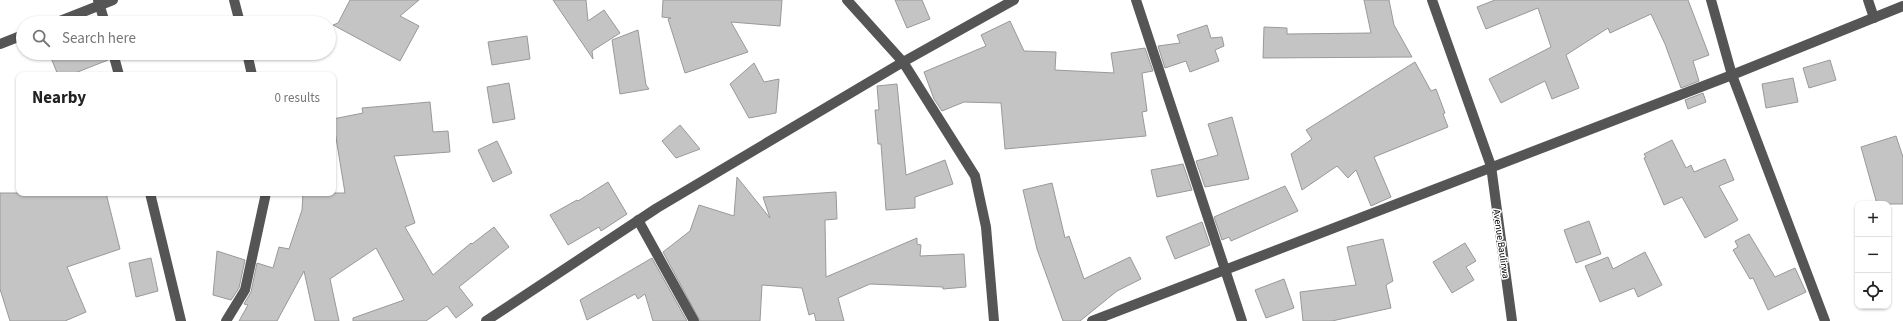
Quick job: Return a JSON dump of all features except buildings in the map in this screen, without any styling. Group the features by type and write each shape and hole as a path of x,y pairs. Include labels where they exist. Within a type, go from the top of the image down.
{"street":[{"path":"70,16 99,3 113,0"},
{"path":"234,0 238,16"},
{"path":"847,0 903,62 975,176 986,227 994,321"},
{"path":"486,321 638,220 903,62 1014,0"},
{"path":"1136,0 1242,321"},
{"name":"Avenue Baulirwa","path":"1432,0 1491,166 1512,321"},
{"path":"1711,0 1732,75 1825,321"},
{"path":"1868,0 1874,18"},
{"path":"99,3 102,16"},
{"path":"1092,321 1225,271 1491,166 1732,75 1903,6"},
{"path":"0,44 16,38"},
{"path":"115,60 118,72"},
{"path":"249,60 251,72"},
{"path":"151,196 181,321"},
{"path":"226,321 245,290 265,196"},
{"path":"638,220 694,321"}]}
